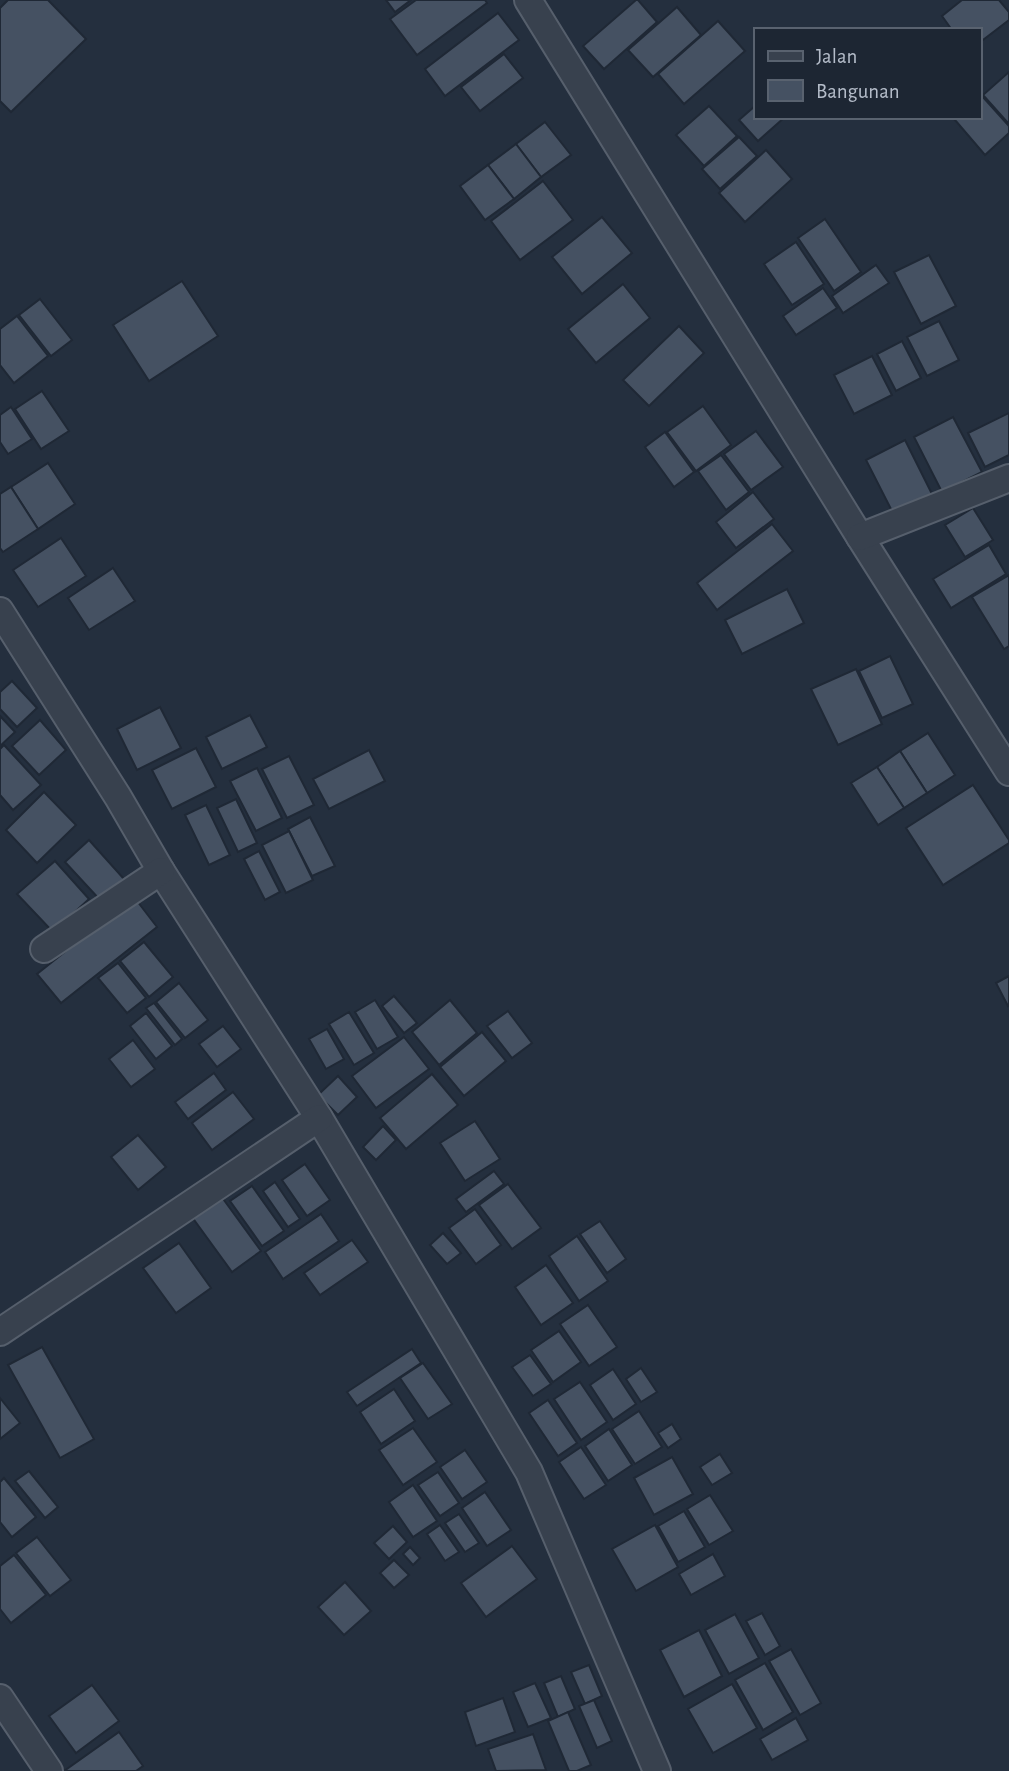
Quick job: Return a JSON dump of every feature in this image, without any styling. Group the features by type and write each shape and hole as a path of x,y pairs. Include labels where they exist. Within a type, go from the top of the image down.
{"street":[{"path":"527,0 1009,772"},
{"path":"860,537 1009,478"},
{"path":"0,611 118,797 161,871 319,1118 529,1472 657,1771"},
{"path":"44,949 161,871"},
{"path":"0,1332 319,1118"},
{"path":"0,1698 49,1771"}],"building":[{"path":"8,0 48,0 86,39 11,112 0,101 0,8"},
{"path":"386,0 411,0 395,12"},
{"path":"416,0 485,0 487,3 417,55 390,19"},
{"path":"636,0 657,22 604,69 583,46"},
{"path":"962,0 999,0 1009,12 1009,20 981,41 981,28 951,28 942,16"},
{"path":"677,7 701,35 653,77 628,50"},
{"path":"498,13 519,40 445,96 425,69"},
{"path":"718,21 745,51 684,104 658,74"},
{"path":"504,54 523,78 480,111 461,87"},
{"path":"1009,72 1009,124 983,95"},
{"path":"981,97 1009,126 1009,133 985,155 955,120 981,119"},
{"path":"709,106 737,136 704,166 676,135"},
{"path":"754,107 754,119 783,119 758,141 739,120"},
{"path":"545,122 571,155 541,177 516,144"},
{"path":"739,137 757,156 720,189 702,169"},
{"path":"516,144 541,177 514,199 488,165"},
{"path":"766,150 792,179 745,222 719,193"},
{"path":"488,165 514,199 485,220 460,186"},
{"path":"543,181 573,220 520,260 491,221"},
{"path":"602,217 632,253 582,294 552,257"},
{"path":"825,219 861,272 834,291 798,238"},
{"path":"796,242 824,284 792,305 764,264"},
{"path":"929,255 956,306 921,324 894,272"},
{"path":"876,265 889,283 843,313 832,296"},
{"path":"182,281 218,336 149,381 113,325"},
{"path":"623,284 650,318 596,363 568,329"},
{"path":"823,288 837,308 796,335 783,316"},
{"path":"40,299 72,340 51,356 19,315"},
{"path":"17,316 48,356 14,383 0,365 0,329"},
{"path":"939,321 959,360 927,376 907,337"},
{"path":"679,326 704,353 649,406 623,380"},
{"path":"902,341 921,378 896,391 877,354"},
{"path":"872,356 892,395 854,414 834,375"},
{"path":"42,391 69,431 41,449 15,409"},
{"path":"703,406 731,445 696,471 667,432"},
{"path":"11,407 32,439 8,454 0,442 0,415"},
{"path":"1009,413 1009,455 985,467 968,433"},
{"path":"953,417 982,472 942,492 914,437"},
{"path":"756,431 783,467 751,490 724,454"},
{"path":"665,432 694,472 674,487 645,447"},
{"path":"905,440 932,494 893,513 866,460"},
{"path":"721,455 749,492 726,510 698,471"},
{"path":"48,463 75,504 38,529 11,487"},
{"path":"11,487 38,529 3,552 0,548 0,494"},
{"path":"753,492 774,519 736,548 716,522"},
{"path":"973,508 993,540 965,557 945,525"},
{"path":"772,524 793,551 717,610 697,583"},
{"path":"61,538 86,576 38,607 13,570"},
{"path":"989,545 1006,574 951,608 933,579"},
{"path":"113,568 135,601 89,630 68,598"},
{"path":"1009,575 1009,646 1004,649 972,597"},
{"path":"787,589 804,623 742,654 725,620"},
{"path":"890,656 913,704 882,718 859,671"},
{"path":"856,669 882,724 838,745 811,689"},
{"path":"12,681 37,708 17,727 0,709 0,692"},
{"path":"160,707 181,748 137,770 117,729"},
{"path":"250,715 267,747 222,769 206,737"},
{"path":"0,716 15,732 0,746"},
{"path":"40,720 66,750 39,775 12,746"},
{"path":"928,733 955,775 927,793 900,751"},
{"path":"4,745 41,785 13,810 0,795 0,749"},
{"path":"196,748 216,787 172,809 152,770"},
{"path":"369,750 385,781 329,809 313,779"},
{"path":"900,751 927,793 904,808 877,767"},
{"path":"289,756 314,805 287,818 262,769"},
{"path":"877,767 904,808 878,825 851,783"},
{"path":"257,768 282,818 256,831 230,781"},
{"path":"973,785 1009,843 943,885 906,828"},
{"path":"44,792 76,825 37,863 6,830"},
{"path":"236,799 257,843 238,852 217,808"},
{"path":"206,805 230,855 209,865 185,815"},
{"path":"310,817 335,866 312,876 288,829"},
{"path":"289,831 313,880 286,893 262,845"},
{"path":"89,840 124,879 101,901 65,862"},
{"path":"259,851 280,892 265,900 244,859"},
{"path":"55,861 89,899 53,932 17,894"},
{"path":"134,897 157,927 61,1003 37,974"},
{"path":"144,942 173,977 149,997 120,961"},
{"path":"118,963 146,998 127,1013 98,978"},
{"path":"1009,976 1009,1005 1008,1006 996,983"},
{"path":"179,983 208,1020 185,1038 156,1002"},
{"path":"394,996 417,1023 404,1033 382,1006"},
{"path":"375,1000 398,1037 377,1049 355,1012"},
{"path":"450,1000 477,1033 439,1065 412,1032"},
{"path":"154,1003 182,1039 175,1045 146,1008"},
{"path":"508,1011 532,1043 512,1058 487,1026"},
{"path":"349,1012 374,1053 354,1065 329,1024"},
{"path":"146,1013 172,1046 156,1059 130,1026"},
{"path":"223,1026 241,1049 217,1067 199,1044"},
{"path":"327,1029 344,1059 326,1069 309,1039"},
{"path":"482,1032 506,1061 464,1096 440,1067"},
{"path":"404,1037 429,1069 376,1108 352,1076"},
{"path":"133,1040 155,1069 131,1087 109,1059"},
{"path":"214,1073 226,1090 188,1119 175,1102"},
{"path":"432,1074 458,1105 406,1149 380,1118"},
{"path":"338,1076 357,1097 338,1115 318,1095"},
{"path":"233,1092 254,1119 212,1150 192,1123"},
{"path":"475,1121 500,1159 465,1181 440,1143"},
{"path":"383,1126 396,1140 376,1160 363,1147"},
{"path":"138,1135 166,1167 138,1190 111,1157"},
{"path":"305,1164 330,1200 307,1216 282,1180"},
{"path":"494,1171 504,1184 466,1212 456,1199"},
{"path":"275,1182 300,1219 288,1227 263,1191"},
{"path":"508,1184 541,1228 512,1249 479,1205"},
{"path":"252,1186 284,1231 262,1246 230,1201"},
{"path":"221,1196 261,1251 232,1272 192,1217"},
{"path":"475,1209 501,1245 476,1264 449,1228"},
{"path":"321,1214 339,1241 283,1279 265,1252"},
{"path":"600,1221 626,1259 607,1273 580,1234"},
{"path":"443,1233 461,1253 447,1264 430,1245"},
{"path":"577,1236 608,1281 579,1301 549,1256"},
{"path":"352,1240 368,1262 320,1295 304,1273"},
{"path":"179,1243 211,1288 176,1313 143,1268"},
{"path":"546,1265 573,1303 541,1325 515,1287"},
{"path":"588,1305 617,1347 589,1366 560,1324"},
{"path":"559,1331 581,1362 553,1382 531,1350"},
{"path":"42,1347 94,1439 60,1458 8,1365"},
{"path":"412,1349 421,1363 357,1406 347,1392"},
{"path":"530,1355 551,1384 533,1396 512,1367"},
{"path":"423,1363 452,1404 428,1419 400,1378"},
{"path":"641,1368 657,1392 641,1402 626,1379"},
{"path":"613,1369 636,1404 613,1420 590,1385"},
{"path":"580,1382 607,1422 581,1440 554,1399"},
{"path":"394,1389 415,1421 381,1444 360,1412"},
{"path":"0,1398 20,1423 0,1439"},
{"path":"548,1400 577,1443 558,1456 529,1413"},
{"path":"639,1411 662,1447 635,1464 612,1429"},
{"path":"672,1424 681,1439 668,1448 658,1433"},
{"path":"413,1428 437,1462 403,1485 379,1450"},
{"path":"609,1429 632,1465 608,1481 585,1446"},
{"path":"581,1447 606,1485 584,1499 559,1462"},
{"path":"465,1450 487,1482 462,1499 440,1467"},
{"path":"720,1454 732,1473 712,1485 700,1467"},
{"path":"672,1457 693,1494 654,1515 634,1478"},
{"path":"29,1471 58,1507 45,1518 15,1481"},
{"path":"438,1472 459,1503 440,1516 418,1485"},
{"path":"4,1478 36,1517 12,1537 0,1522 0,1482"},
{"path":"413,1485 437,1521 413,1537 389,1502"},
{"path":"485,1492 511,1530 487,1546 462,1508"},
{"path":"710,1495 733,1531 709,1545 687,1509"},
{"path":"684,1511 705,1547 678,1562 658,1526"},
{"path":"459,1514 479,1543 465,1552 445,1523"},
{"path":"440,1525 459,1552 445,1561 427,1534"},
{"path":"655,1525 678,1567 636,1591 612,1549"},
{"path":"393,1526 407,1542 389,1559 374,1543"},
{"path":"37,1537 71,1580 50,1596 16,1553"},
{"path":"512,1546 537,1579 486,1617 461,1583"},
{"path":"410,1547 420,1558 413,1565 403,1554"},
{"path":"713,1554 725,1576 691,1595 679,1574"},
{"path":"14,1555 46,1595 11,1623 0,1609 0,1566"},
{"path":"394,1560 409,1575 394,1588 380,1573"},
{"path":"345,1582 371,1611 344,1635 318,1607"},
{"path":"762,1613 780,1646 765,1655 746,1621"},
{"path":"735,1614 759,1658 729,1674 705,1630"},
{"path":"699,1630 722,1676 684,1697 660,1650"},
{"path":"791,1649 821,1703 800,1715 769,1661"},
{"path":"765,1663 793,1712 763,1730 735,1680"},
{"path":"589,1665 602,1696 585,1704 571,1672"},
{"path":"561,1676 575,1709 558,1717 544,1683"},
{"path":"535,1683 551,1718 528,1727 513,1692"},
{"path":"732,1684 757,1728 713,1753 688,1709"},
{"path":"92,1685 119,1721 76,1753 49,1716"},
{"path":"503,1698 515,1732 476,1746 465,1712"},
{"path":"594,1700 612,1741 597,1748 579,1706"},
{"path":"568,1712 591,1765 577,1771 569,1771 548,1721"},
{"path":"796,1718 808,1740 772,1760 760,1739"},
{"path":"119,1732 143,1766 136,1771 64,1771"},
{"path":"533,1734 546,1770 496,1771 488,1749"}]}
